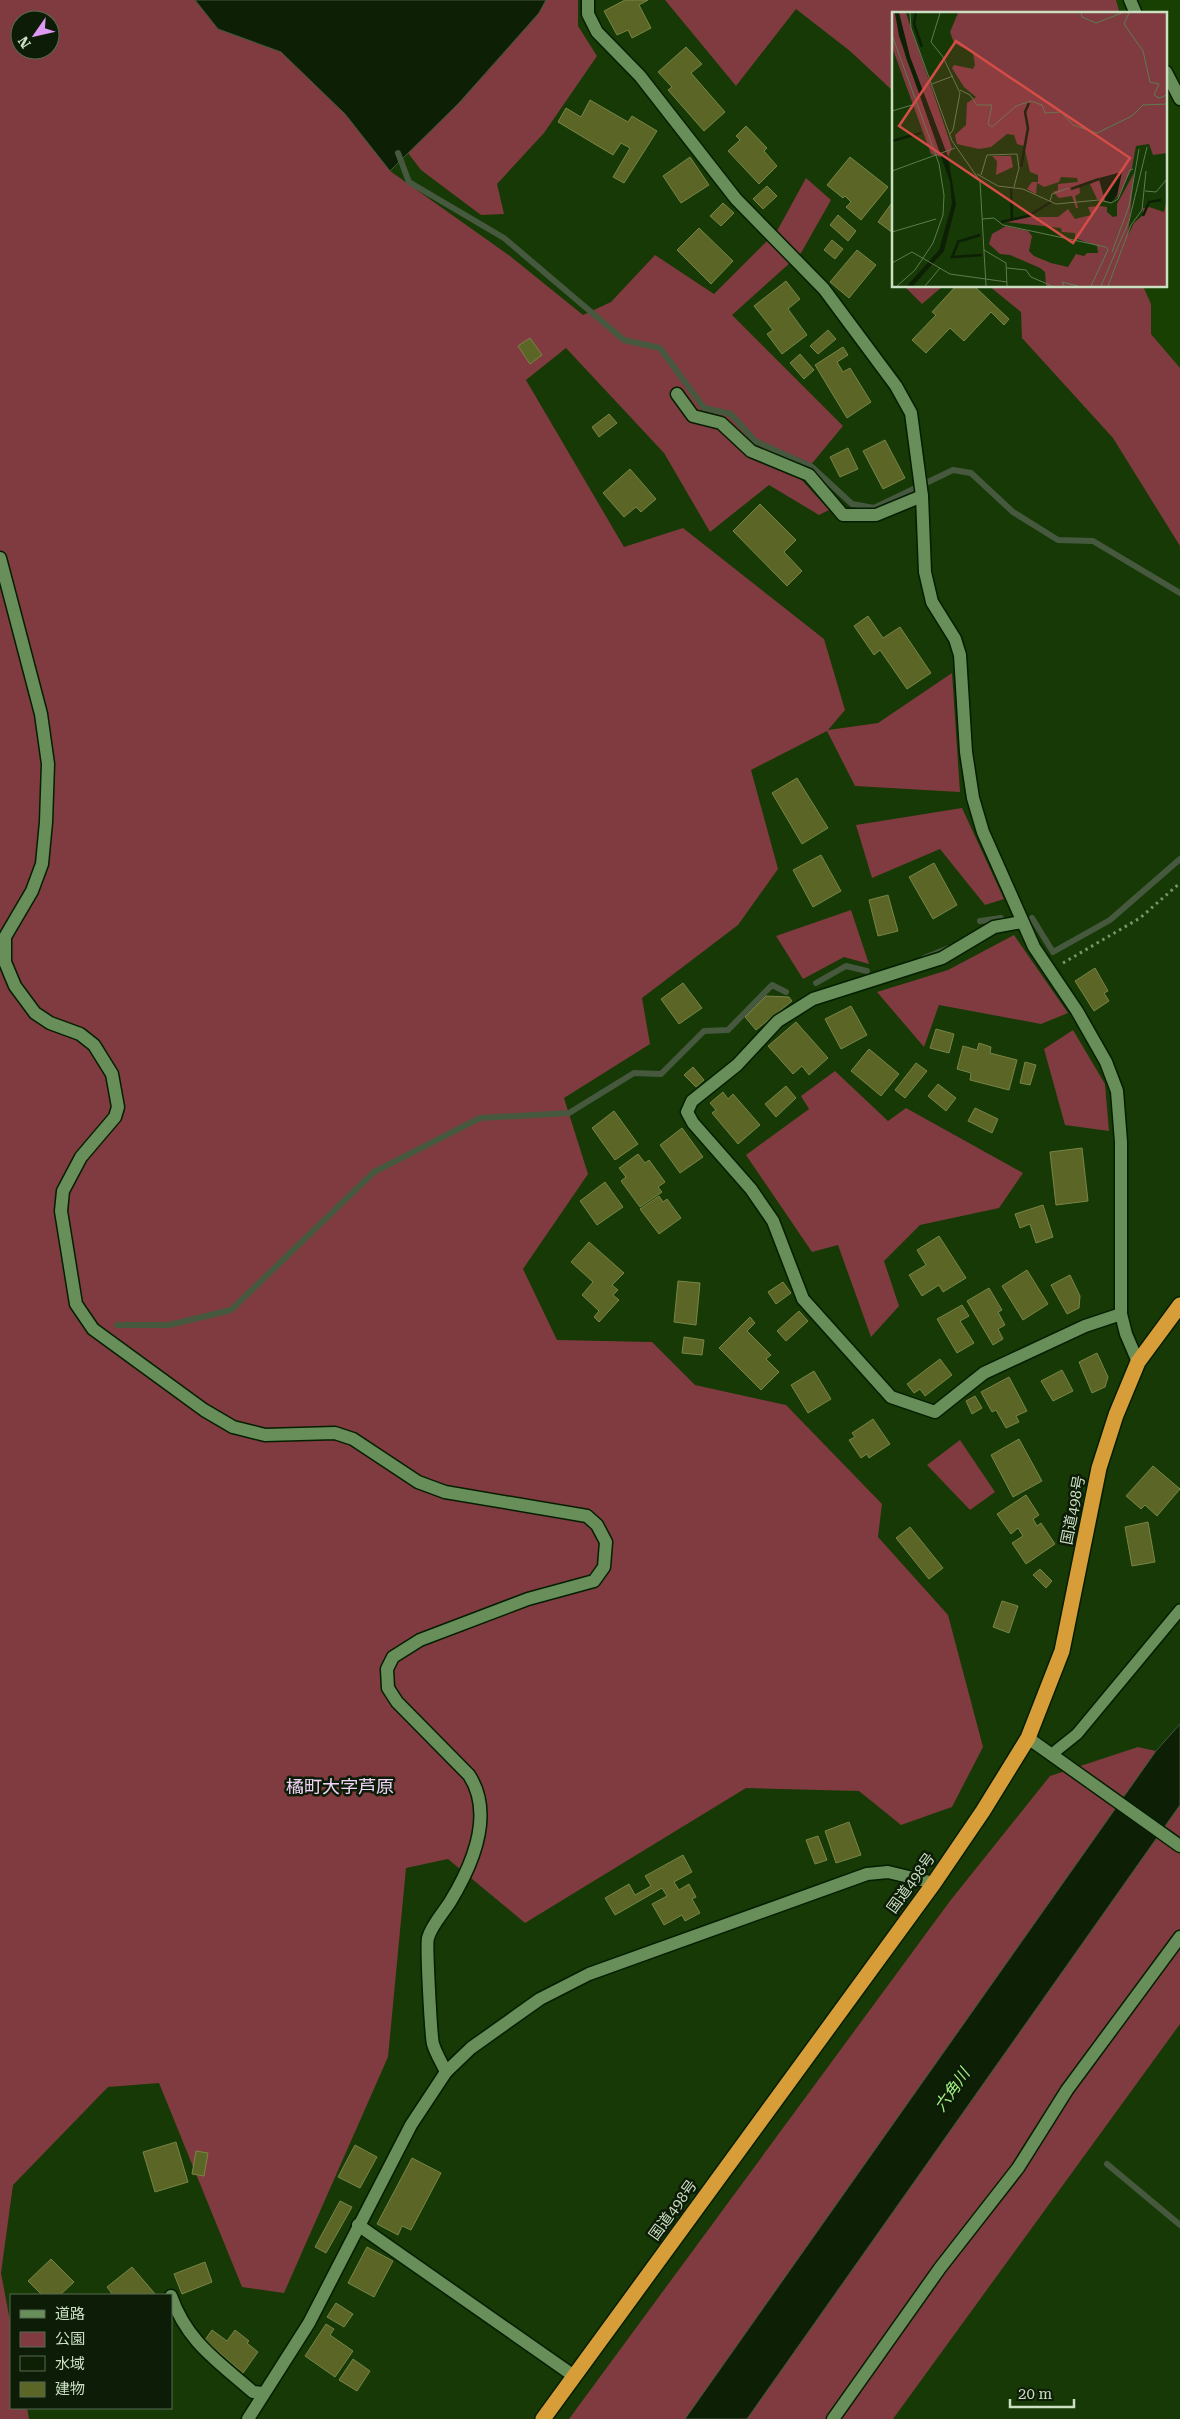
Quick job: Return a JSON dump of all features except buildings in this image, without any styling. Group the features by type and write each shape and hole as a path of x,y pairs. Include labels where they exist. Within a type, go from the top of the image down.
{"highway":[{"name":"国道498号","path":"542,2419 934,1882 983,1811 1028,1738 1062,1651 1099,1468 1116,1415 1138,1362 1180,1305"}],"street":[{"path":"588,0 588,14 597,32 640,76 736,199 824,289 896,386 910,414 920,474 925,572 932,602 955,639 960,655 966,752 972,798 982,832 1034,948 1077,1011 1106,1062 1117,1091 1121,1142 1121,1314 1126,1334 1138,1362"},
{"path":"1130,0 1135,12"},
{"path":"1168,76 1180,99"},
{"path":"677,394 693,416 721,423 751,451 808,476 842,515 876,515 922,496"},
{"path":"0,558 41,714 48,764 42,864 32,891 5,937 6,962 15,986 35,1013 50,1023 80,1034 94,1045 112,1074 118,1107 115,1118 81,1157 63,1191 62,1211 76,1304 85,1320 94,1329 196,1404 233,1427 265,1435 335,1432 353,1439 418,1482 444,1492 587,1516 597,1525 606,1542 604,1567 594,1581 528,1599 420,1640 393,1657 387,1669 388,1688 397,1702 469,1775 478,1789 482,1810 479,1830 469,1866 458,1890 428,1938 433,2044 446,2072"},
{"path":"1022,922 994,927 942,958 813,999 778,1021 736,1065 692,1102 687,1112 693,1123 752,1189 772,1221 803,1299 892,1398 934,1412 984,1373 1085,1326 1121,1314"},
{"path":"1028,1738 1180,1846"},
{"path":"248,2419 309,2323 411,2125 446,2072 471,2048 540,1999 588,1974 867,1874 888,1872 934,1882"},
{"path":"833,2419 940,2268 1018,2168 1067,2090 1180,1937"},
{"path":"358,2225 574,2376"},
{"path":"172,2298 178,2317 195,2342 253,2392 263,2393"}],"lane":[{"path":"1057,1758 1180,1610"}],"path":[{"path":"1050,971 1140,918 1180,883"}],"shaded area":[{"path":"1116,0 1180,0 1180,368 1151,334 1151,304 1144,288 1168,288 1168,12 1119,12"}],"green space":[{"path":"0,0 195,0 218,29 281,52 345,114 390,171 510,256 583,315 611,302 655,255 714,294 777,231 806,178 831,200 801,253 732,315 843,426 800,478 829,510 819,515 769,485 710,532 664,453 566,348 526,380 624,547 683,528 824,639 845,710 828,730 878,723 952,673 960,792 855,786 827,731 751,770 778,869 738,925 642,998 650,1044 564,1098 588,1174 523,1269 557,1340 652,1342 695,1385 786,1405 882,1504 878,1537 948,1615 983,1747 952,1807 901,1825 859,1791 746,1788 525,1923 448,1859 406,1868 388,2057 284,2293 242,2287 159,2083 108,2087 13,2185 1,2273 10,2321 10,2409 27,2409 29,2419 0,2419"},
{"path":"546,0 578,0 578,26 597,56 544,133 497,184 504,214 481,215 421,170 408,153 459,103 539,13"},
{"path":"665,0 1116,0 1119,12 892,12 892,90 850,51 796,9 736,86"},
{"path":"906,288 941,288 922,304"},
{"path":"991,288 1144,288 1151,304 1151,334 1180,368 1180,546 1113,438 1022,338 1021,312"},
{"path":"962,808 1004,899 985,905 940,849 872,878 856,825"},
{"path":"851,910 869,964 844,957 803,979 776,936"},
{"path":"1014,935 1068,1013 1041,1024 939,1005 924,1047 877,992 948,970"},
{"path":"1073,1030 1105,1084 1109,1131 1065,1125 1044,1049"},
{"path":"835,1071 888,1121 906,1108 1023,1173 999,1208 920,1225 884,1261 899,1306 871,1337 838,1245 812,1252 746,1155 809,1109 801,1096"},
{"path":"960,1440 995,1492 970,1510 927,1465"},
{"path":"1138,1747 1156,1751 685,2419 569,2419 950,1901 1050,1776"},
{"path":"1180,1805 1180,2024 893,2419 747,2419"}],"water":[{"path":"195,0 546,0 539,13 459,103 390,171 345,114 281,52 218,29"},
{"name":"六角川","path":"1180,1724 1180,1805 747,2419 685,2419 1156,1751"}],"waterway":[{"path":"398,153 409,182 504,238 624,340 660,348 704,408 731,414 755,441 812,467 852,504 874,508 953,470 971,473 1013,512 1058,540 1093,541 1180,593"},
{"path":"1032,918 1053,952 1110,920 1180,859"},
{"path":"980,921 1001,918"},
{"path":"924,958 949,948"},
{"path":"816,983 846,966 867,971"},
{"path":"117,1325 169,1325 231,1310 374,1172 480,1118 569,1113 634,1073 661,1074 704,1031 728,1030 772,985 786,992"},
{"path":"1107,2164 1180,2225"}],"district":[{"name":"橘町大字芦原","path":"340,1786"}]}
